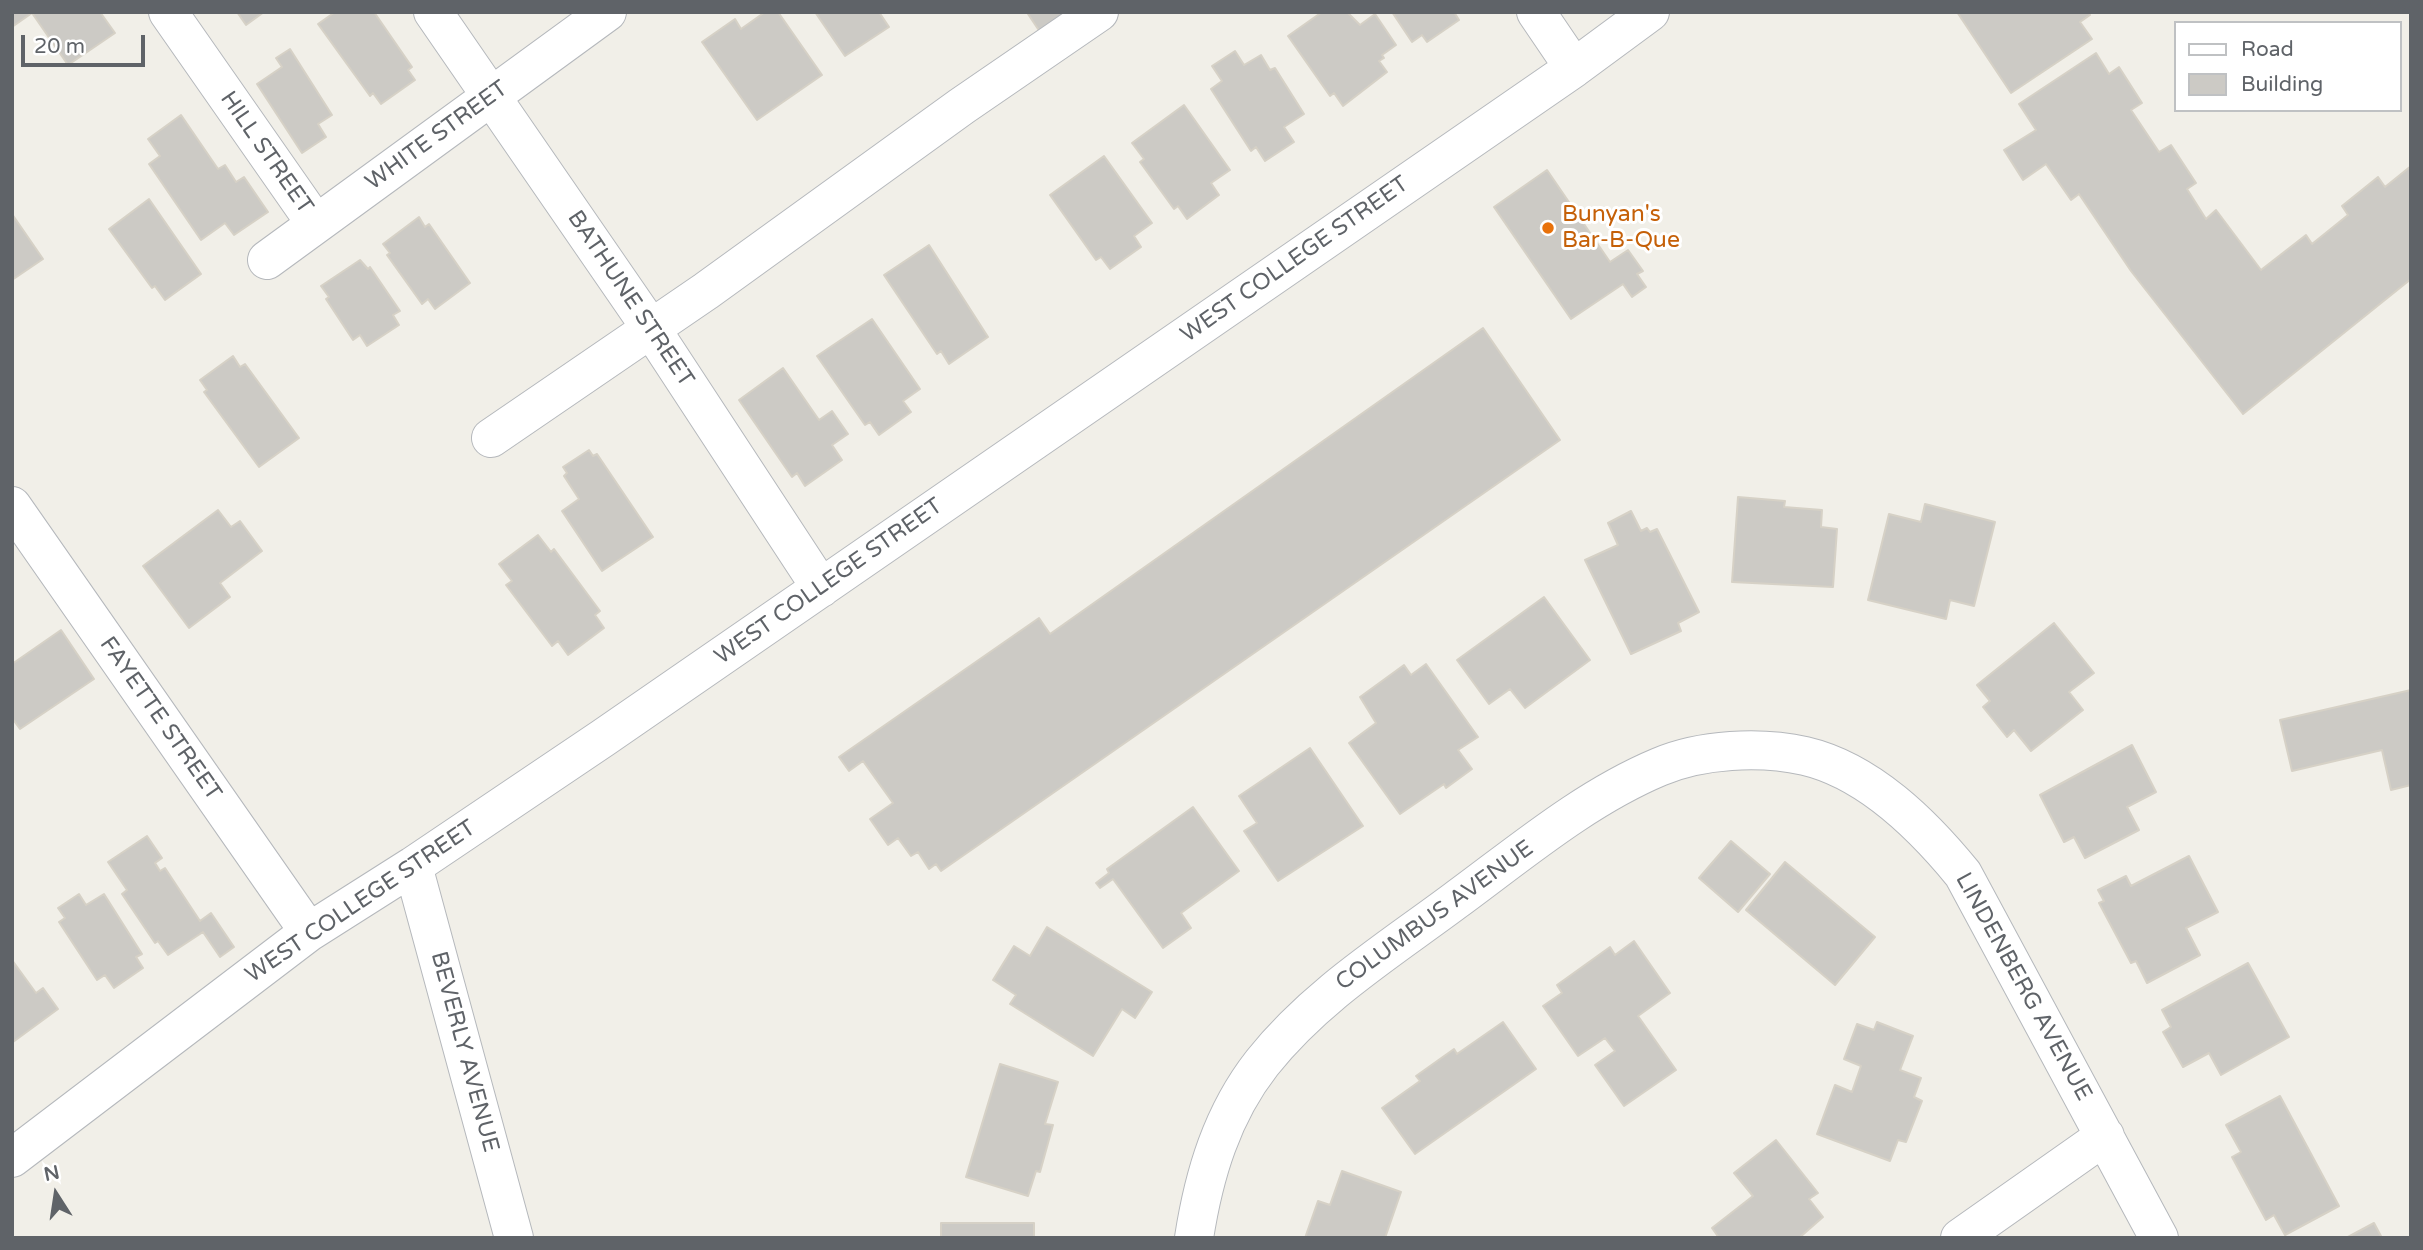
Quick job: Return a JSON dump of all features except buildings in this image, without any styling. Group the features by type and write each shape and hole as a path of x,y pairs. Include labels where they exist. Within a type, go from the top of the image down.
{"street":[{"name":"HILL STREET","path":"168,12 316,224"},
{"name":"BATHUNE STREET","path":"433,12 650,327 821,588"},
{"name":"WHITE STREET","path":"267,260 607,12"},
{"path":"491,438 706,291 962,106 1099,12"},
{"path":"1536,12 1574,68"},
{"name":"WEST COLLEGE STREET","path":"12,1158 309,932 413,866 821,588 1574,68 1650,12"},
{"name":"FAYETTE STREET","path":"12,506 309,932"},
{"name":"COLUMBUS AVENUE","path":"1194,1238 1214,1150 1234,1105 1262,1063 1295,1026 1332,991 1535,842 1615,789 1661,766 1709,754 1756,751 1805,756"},
{"name":"LINDENBERG AVENUE","path":"1805,756 1854,776 1894,804 1932,836 1963,874 2159,1238"},
{"name":"BEVERLY AVENUE","path":"413,866 514,1238"},
{"path":"1960,1238 2105,1136"}],"place":[{"name":"Bunyan's Bar-B-Que","path":"1548,228"}]}
